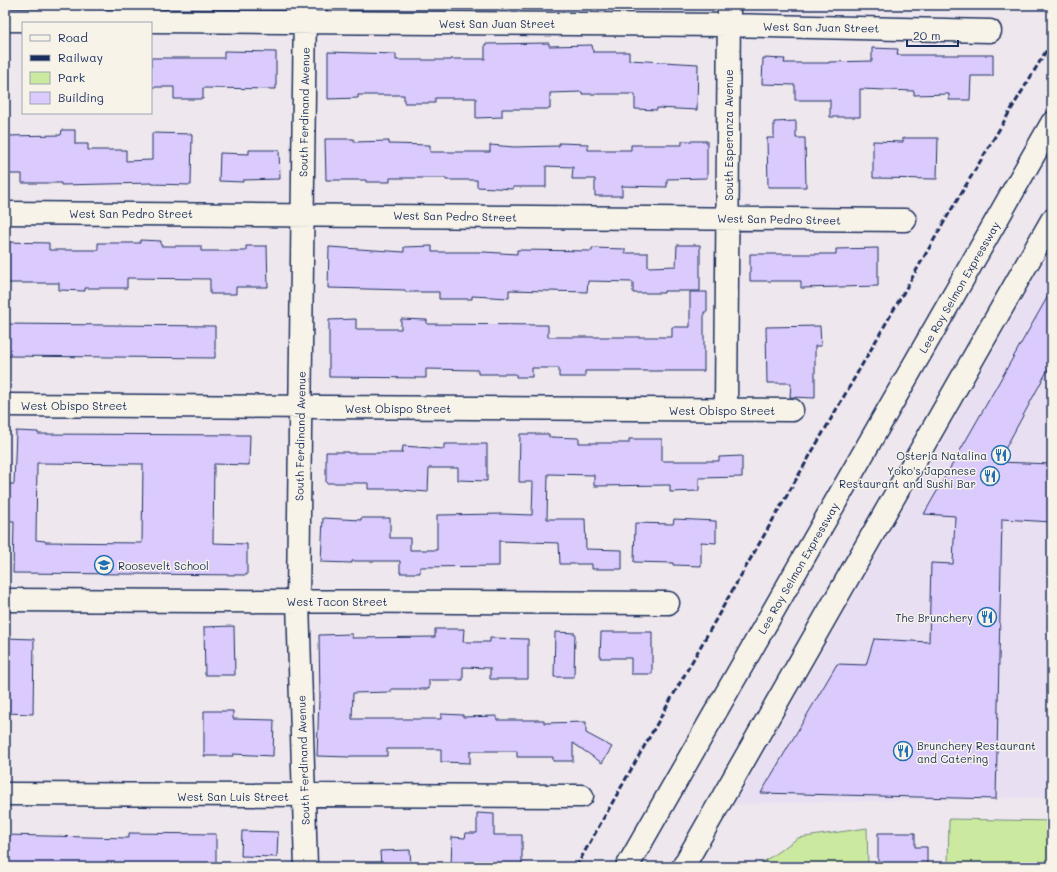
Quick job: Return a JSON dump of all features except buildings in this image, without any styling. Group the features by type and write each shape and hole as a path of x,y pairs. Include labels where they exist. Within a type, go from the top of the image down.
{"main road":[{"name":"West San Juan Street","path":"5,20 305,13 729,15 990,31"},
{"name":"South Ferdinand Avenue","path":"305,13 298,601 306,867"},
{"name":"South Esperanza Avenue","path":"726,410 729,15"},
{"name":"Lee Roy Selmon Expressway","path":"627,867 1052,123"},
{"name":"West San Pedro Street","path":"5,213 302,214 905,220"},
{"path":"683,867 1052,220"},
{"name":"West Obispo Street","path":"5,405 792,410"},
{"name":"West Tacon Street","path":"5,600 668,603"},
{"name":"West San Luis Street","path":"5,794 582,796"}],"shaded area":[{"path":"1052,247 1052,797 734,804 830,637"}],"green space":[{"path":"949,819 1052,821 1052,867 948,867"},
{"path":"867,828 868,867 756,867 798,838"}],"railway":[{"path":"576,867 728,598 947,217 1052,41"}],"place":[{"name":"Osteria Natalina","path":"1001,455"},
{"name":"Yoko's Japanese Restaurant and Sushi Bar","path":"990,476"},
{"name":"Roosevelt School","path":"104,565"},
{"name":"The Brunchery","path":"987,617"},
{"name":"Brunchery Restaurant and Catering","path":"903,751"}]}
